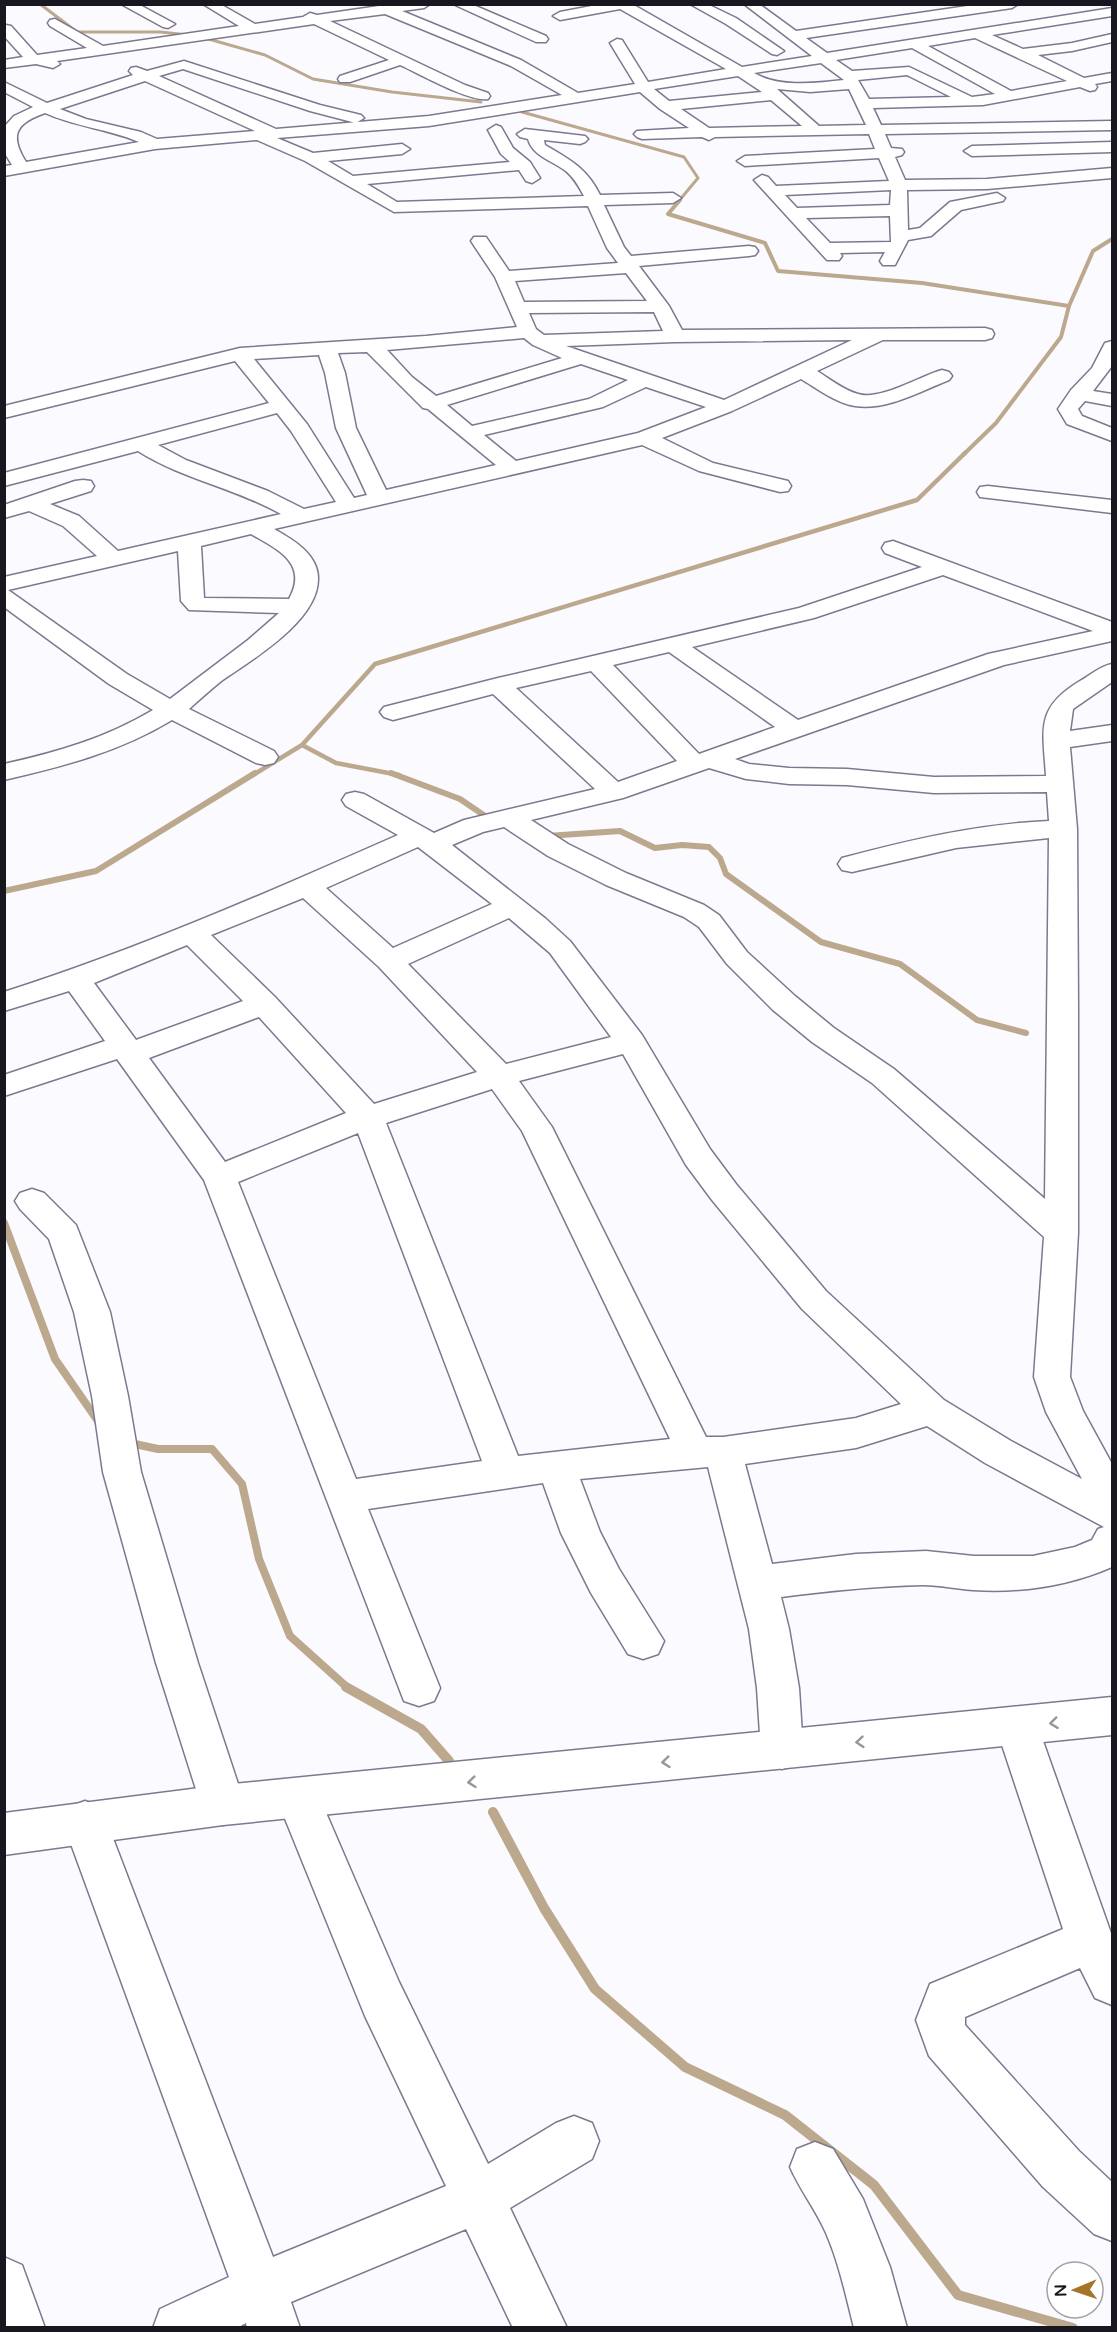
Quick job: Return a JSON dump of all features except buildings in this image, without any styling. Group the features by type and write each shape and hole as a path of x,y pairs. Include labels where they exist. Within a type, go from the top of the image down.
{"main road":[{"path":"127,4 168,24"},
{"path":"209,4 252,28"},
{"path":"5,63 424,4"},
{"path":"459,4 541,39"},
{"path":"696,4 731,21 797,62"},
{"path":"750,4 851,80 864,104 899,185 896,248"},
{"path":"793,36 1012,4"},
{"path":"560,16 621,5 761,83 817,132"},
{"path":"297,9 313,19 460,88 483,96"},
{"path":"387,9 516,63 577,98"},
{"path":"4,171 155,144 429,121 978,34 1092,10 1112,16"},
{"path":"55,23 100,50"},
{"path":"243,45 283,30 274,24"},
{"path":"6,29 35,60 68,69"},
{"path":"20,42 71,33"},
{"path":"978,34 1046,64 1100,93"},
{"path":"1023,53 1072,47 1113,38"},
{"path":"617,43 644,87 665,106 736,154 829,252 896,248 926,232 957,206 1008,192 995,184 959,151 1113,147"},
{"path":"915,44 1011,97"},
{"path":"1072,47 1102,61"},
{"path":"77,54 145,76 272,134"},
{"path":"179,65 178,59 194,54"},
{"path":"150,59 179,65 286,99 355,117 372,126"},
{"path":"345,79 401,60"},
{"path":"1014,68 1046,64"},
{"path":"22,168 6,140 9,130 17,120 43,108 179,65"},
{"path":"969,74 992,71"},
{"path":"761,83 810,88 912,72 971,102"},
{"path":"864,104 971,102 1011,97 1113,77"},
{"path":"97,79 115,85"},
{"path":"4,86 43,108 77,120 135,133 155,144"},
{"path":"286,99 309,92"},
{"path":"665,106 775,94"},
{"path":"729,100 777,133"},
{"path":"954,101 966,129"},
{"path":"4,110 43,108"},
{"path":"106,127 138,119"},
{"path":"429,121 451,128 496,130 580,139"},
{"path":"404,123 402,149 405,162 415,177"},
{"path":"1038,127 1089,176"},
{"path":"642,134 1109,127"},
{"path":"496,130 507,151 524,165 548,202"},
{"path":"255,135 311,158 394,207 673,198"},
{"path":"535,135 540,148 580,175 591,190 616,248 660,306 675,336"},
{"path":"311,158 402,149"},
{"path":"736,154 908,152"},
{"path":"352,182 524,165"},
{"path":"772,191 899,185 995,184 1113,174"},
{"path":"792,213 898,210"},
{"path":"480,241 504,277 534,337 581,358 725,407"},
{"path":"504,277 749,251"},
{"path":"519,308 660,306"},
{"path":"4,584 648,437 725,407 881,334"},
{"path":"4,412 240,354 534,337 985,334"},
{"path":"371,345 388,365 430,404 513,469"},
{"path":"1113,347 1094,379 1078,394 1068,409 1069,415 1083,425 1113,435"},
{"path":"326,348 339,384 343,416 360,458 381,499"},
{"path":"240,354 300,428 349,506"},
{"path":"430,404 492,387 581,358"},
{"path":"801,370 862,401 886,396 942,376"},
{"path":"467,433 596,403 646,379"},
{"path":"1078,394 1113,400"},
{"path":"596,403 648,437 706,467 780,486"},
{"path":"4,480 280,406"},
{"path":"140,443 207,478 283,505 300,516"},
{"path":"4,512 82,486"},
{"path":"988,492 1113,507"},
{"path":"32,504 71,521 114,559"},
{"path":"4,772 67,758 103,746 171,710 209,679 260,643 297,606 306,593 307,576 295,552 254,526"},
{"path":"189,541 193,601 197,604 297,606"},
{"path":"893,548 1113,632"},
{"path":"393,712 825,608 943,567"},
{"path":"4,596 100,667 171,710 265,757"},
{"path":"4,1002 76,979 425,839 614,792 704,762 792,728 997,659 1113,632"},
{"path":"674,645 792,728"},
{"path":"596,662 704,762 746,771 789,776 847,777 934,785 1060,784"},
{"path":"1113,672 1063,703 1059,711 1058,741 1063,829 1061,1233 1052,1377 1065,1412 1113,1499"},
{"path":"498,685 614,792"},
{"path":"1058,741 1113,733"},
{"path":"355,800 425,839 536,925 560,947 631,1042 677,1125 724,1192 814,1300 931,1410 998,1452 1113,1514"},
{"path":"507,817 558,850 616,879 694,911 709,921 737,958 784,1003 823,1035 883,1076 1061,1233"},
{"path":"852,864 898,851 972,835 1063,829"},
{"path":"307,886 389,961 499,1076 536,1127 709,1452 757,1583 769,1629 778,1688 782,1750"},
{"path":"389,961 511,906"},
{"path":"191,932 264,1004 368,1118 506,1473"},
{"path":"76,979 219,1177 346,1496 419,1688"},
{"path":"4,1086 126,1050 264,1004"},
{"path":"219,1177 368,1118 499,1076 631,1042"},
{"path":"32,1201 64,1234 92,1312 110,1396 122,1472 177,1663 224,1805"},
{"path":"346,1496 556,1466 709,1452 856,1433 931,1410"},
{"path":"556,1466 605,1581 643,1641"},
{"path":"757,1583 856,1571 926,1568 974,1573 1033,1573 1089,1559 1106,1552 1113,1541"},
{"path":"4,1833 224,1805 1113,1716"},
{"path":"1017,1727 1090,1941 1113,1982"},
{"path":"299,1799 382,1999 541,2328"},
{"path":"85,1822 267,2308"},
{"path":"1090,1941 947,2001 940,2020 946,2039 1061,2169 1113,2216"},
{"path":"179,2328 267,2308 479,2198 574,2141"},
{"path":"815,2167 845,2217 864,2267 881,2328"},
{"path":"4,2283 19,2328"}],"waterway":[{"path":"40,4 77,32 161,32 188,35"},
{"path":"205,38 265,55 313,79 392,92 481,102"},
{"path":"522,112 684,157 698,178 678,202"},
{"path":"680,200 668,214 765,243 778,271 922,283 1069,306"},
{"path":"1069,306 1093,251 1112,239"},
{"path":"963,455 996,423 1061,337 1069,306"},
{"path":"302,745 375,664 917,500 965,453"},
{"path":"253,775 302,745"},
{"path":"302,745 336,763 394,774"},
{"path":"4,891 96,871 255,773"},
{"path":"394,774 399,775"},
{"path":"394,774 460,799 491,820"},
{"path":"547,836 620,831 655,848 682,845 709,847 720,858 726,874 821,942 900,964 977,1020 1026,1033"},
{"path":"4,1223 55,1359 100,1424"},
{"path":"130,1443 158,1449 212,1449 242,1484 259,1559 290,1636 348,1688"},
{"path":"348,1688 421,1729 449,1761"},
{"path":"493,1812 544,1908 595,1989 685,2067 785,2115 874,2185 958,2295 1073,2328"}]}
